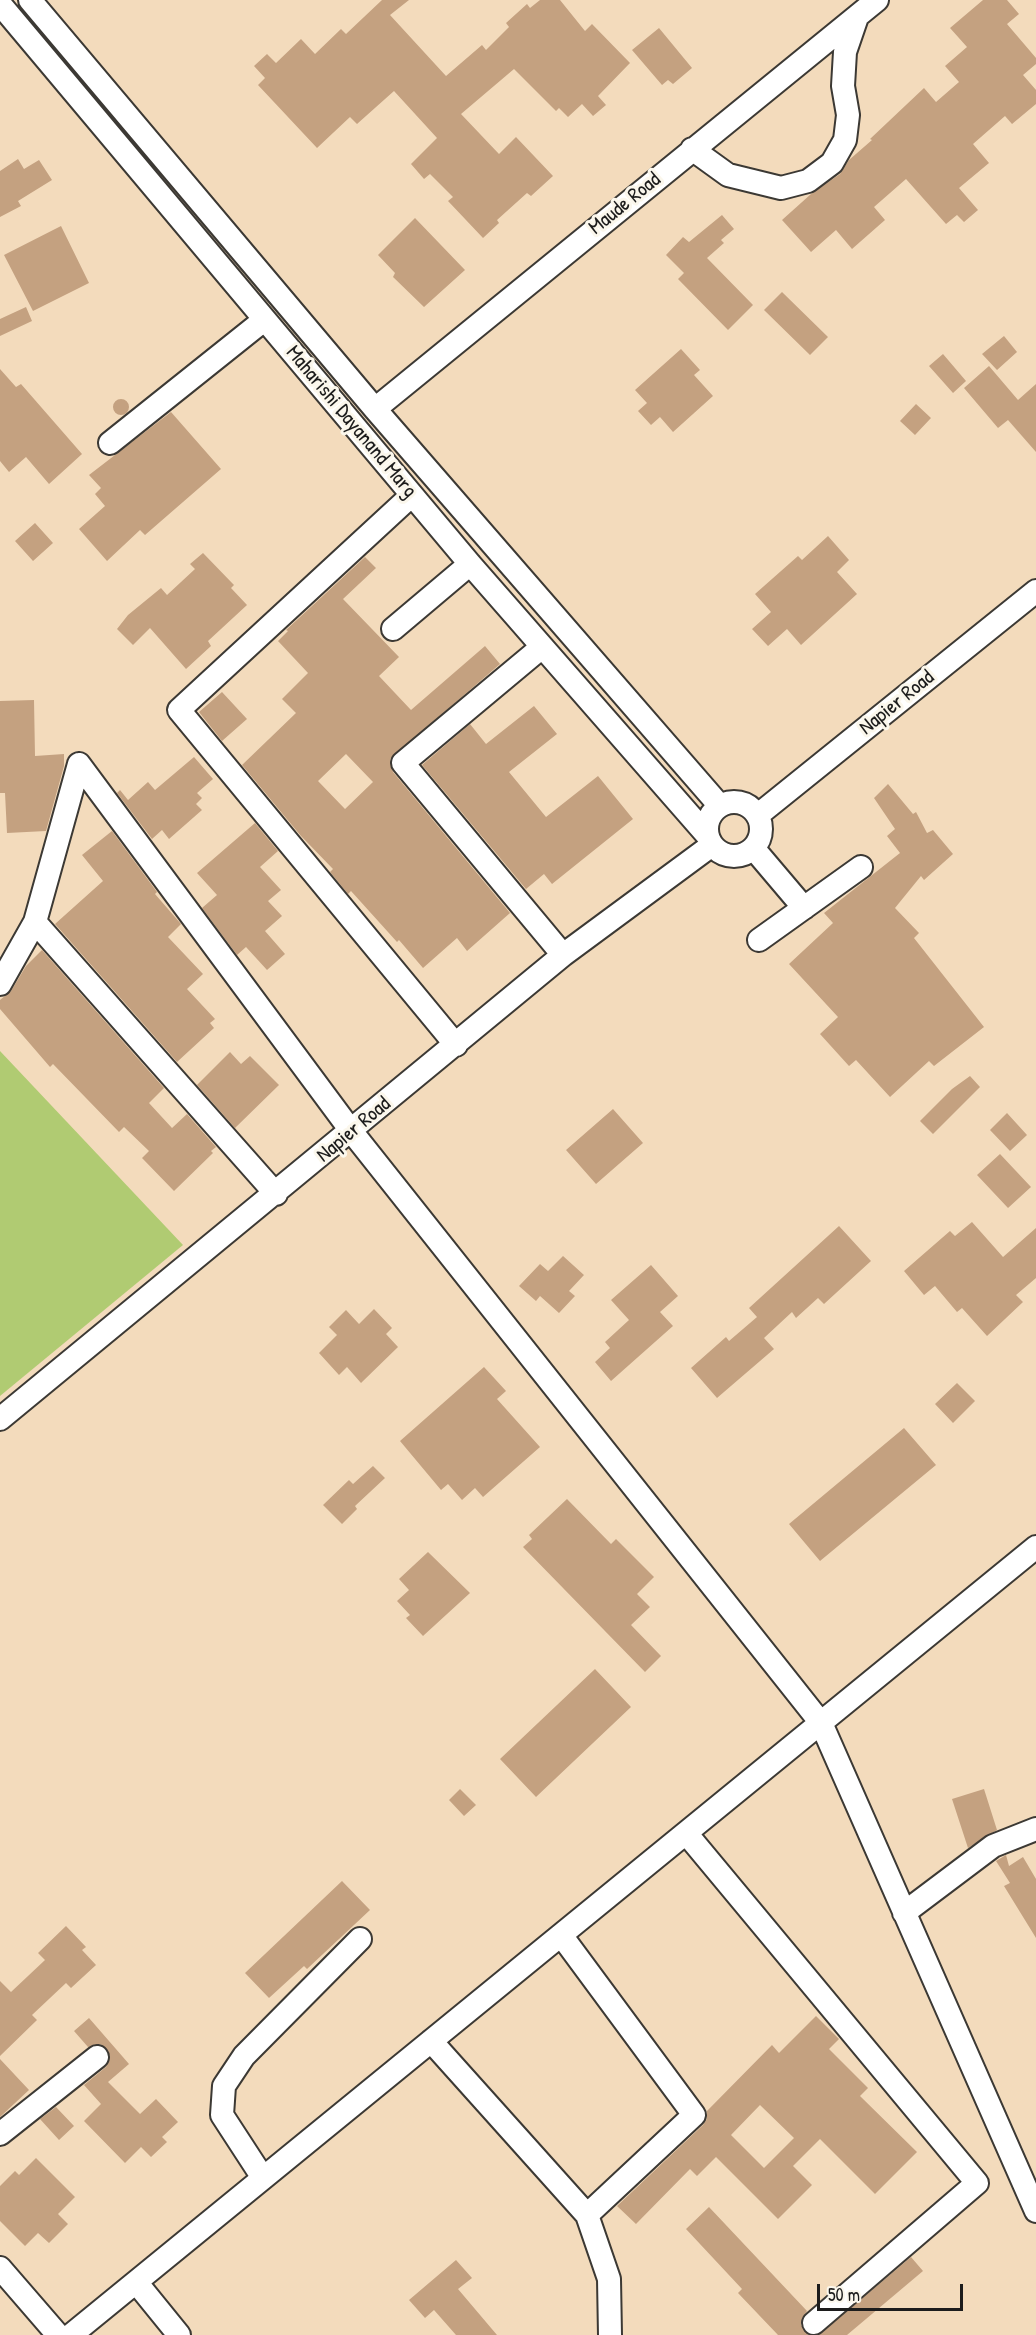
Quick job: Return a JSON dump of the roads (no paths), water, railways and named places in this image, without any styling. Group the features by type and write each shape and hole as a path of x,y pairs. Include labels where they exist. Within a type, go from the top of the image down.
{"street":[{"name":"Maharishi Dayanand Marg","path":"30,0 375,409 720,806"},
{"name":"Maude Road","path":"375,409 877,0"},
{"name":"Maharishi Dayanand Marg","path":"0,4 470,564 710,840"},
{"path":"692,149 728,175 781,188 808,181 832,163 845,140 848,115 843,86 845,52 857,16"},
{"path":"110,443 264,320"},
{"path":"412,495 179,710 456,1045"},
{"path":"393,630 470,564"},
{"name":"Napier Road","path":"758,815 1036,591"},
{"path":"542,647 403,763 563,956"},
{"path":"0,984 35,922 79,764 352,1132 821,1723 1036,2211"},
{"path":"734,802 741,803 748,805 758,815 762,826 761,839 754,849 744,856 732,857 720,853 710,840 707,824 712,813 720,806 734,802"},
{"name":"Napier Road","path":"0,1419 352,1132 563,956 710,840"},
{"path":"754,849 804,908"},
{"path":"759,940 861,867"},
{"path":"35,922 276,1194"},
{"path":"71,2335 1036,1547"},
{"path":"904,1913 993,1846 1036,1829"},
{"path":"686,1833 977,2183 814,2324"},
{"path":"561,1935 694,2115 587,2215"},
{"path":"263,2178 222,2115 224,2086 244,2056 360,1939"},
{"path":"431,2041 587,2215 609,2279 610,2335"},
{"path":"0,2134 97,2057"},
{"path":"0,2268 57,2335"},
{"path":"136,2282 179,2335"}]}
